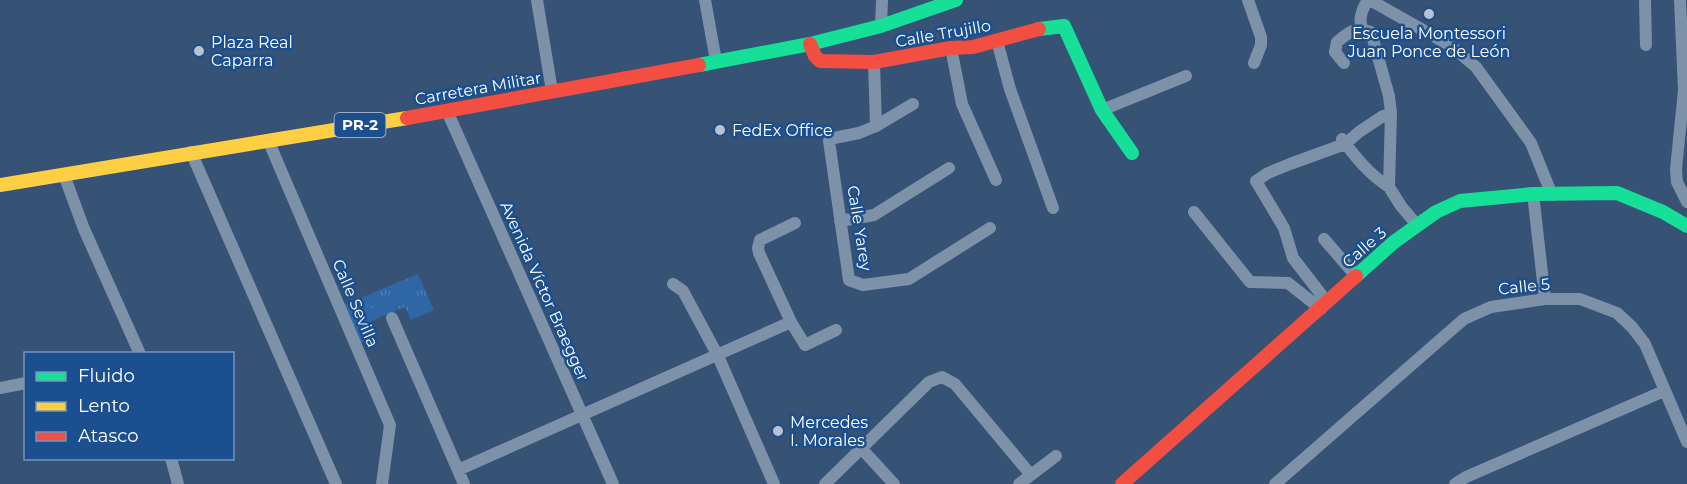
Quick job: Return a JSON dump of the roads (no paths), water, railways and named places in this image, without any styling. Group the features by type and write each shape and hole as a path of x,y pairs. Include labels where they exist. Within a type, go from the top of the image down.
{"street":[{"path":"537,0 552,91"},
{"path":"705,0 716,61"},
{"path":"881,26 882,0"},
{"name":"Carretera Militar","path":"0,185 447,111 810,44 881,26 956,0"},
{"path":"1248,0 1261,37 1261,45 1254,63"},
{"path":"1389,187 1391,113 1389,96 1367,30 1360,17 1369,0 1451,46 1476,67 1531,143 1552,195"},
{"path":"1645,0 1646,45"},
{"path":"1680,0 1684,90 1676,169 1677,182 1687,202"},
{"name":"Calle Trujillo","path":"810,44 820,61 874,62 973,46 1043,28 1064,26 1102,110"},
{"path":"1344,63 1335,52 1336,42 1350,32 1367,30"},
{"path":"997,41 1010,89 1053,208"},
{"path":"951,48 962,104 996,180"},
{"path":"874,62 876,126 913,104"},
{"path":"1132,153 1102,110 1185,76"},
{"name":"Avenida Víctor Braegger","path":"447,111 613,484"},
{"path":"1324,305 1293,258 1284,228 1256,181 1268,173 1343,142 1391,113"},
{"name":"Calle Yarey","path":"876,126 830,141 849,280 864,285 909,279 990,228"},
{"name":"Calle Sevilla","path":"268,140 390,425 382,484"},
{"path":"1343,142 1357,161 1389,187 1417,225"},
{"path":"191,152 336,484"},
{"path":"840,221 874,215 949,168"},
{"path":"64,175 84,229 139,352"},
{"name":"Calle 3","path":"1122,484 1356,276 1417,225 1436,212 1460,201 1533,194 1617,193 1663,212 1687,226"},
{"path":"1533,194 1545,299"},
{"path":"1194,212 1250,282 1288,283 1324,305"},
{"path":"795,223 760,240 758,248 805,345 836,330"},
{"path":"1324,239 1356,276"},
{"path":"673,284 683,291 718,356 774,484"},
{"name":"Calle 5","path":"1275,484 1464,319 1491,307 1545,299 1580,298 1617,313 1632,327 1645,344 1687,442"},
{"path":"392,318 464,484"},
{"path":"458,470 792,322"},
{"path":"825,484 929,382 942,377 955,384 1031,475"},
{"path":"0,388 24,383"},
{"path":"1455,484 1466,477 1664,391"},
{"path":"861,448 894,484"},
{"path":"1019,484 1056,456"},
{"path":"171,460 178,484"}],"place":[{"name":"Escuela Montessori Juan Ponce de León","path":"1429,14"},
{"name":"Plaza Real Caparra","path":"199,51"},
{"name":"FedEx Office","path":"720,130"},
{"name":"Mercedes I. Morales","path":"778,431"}]}
